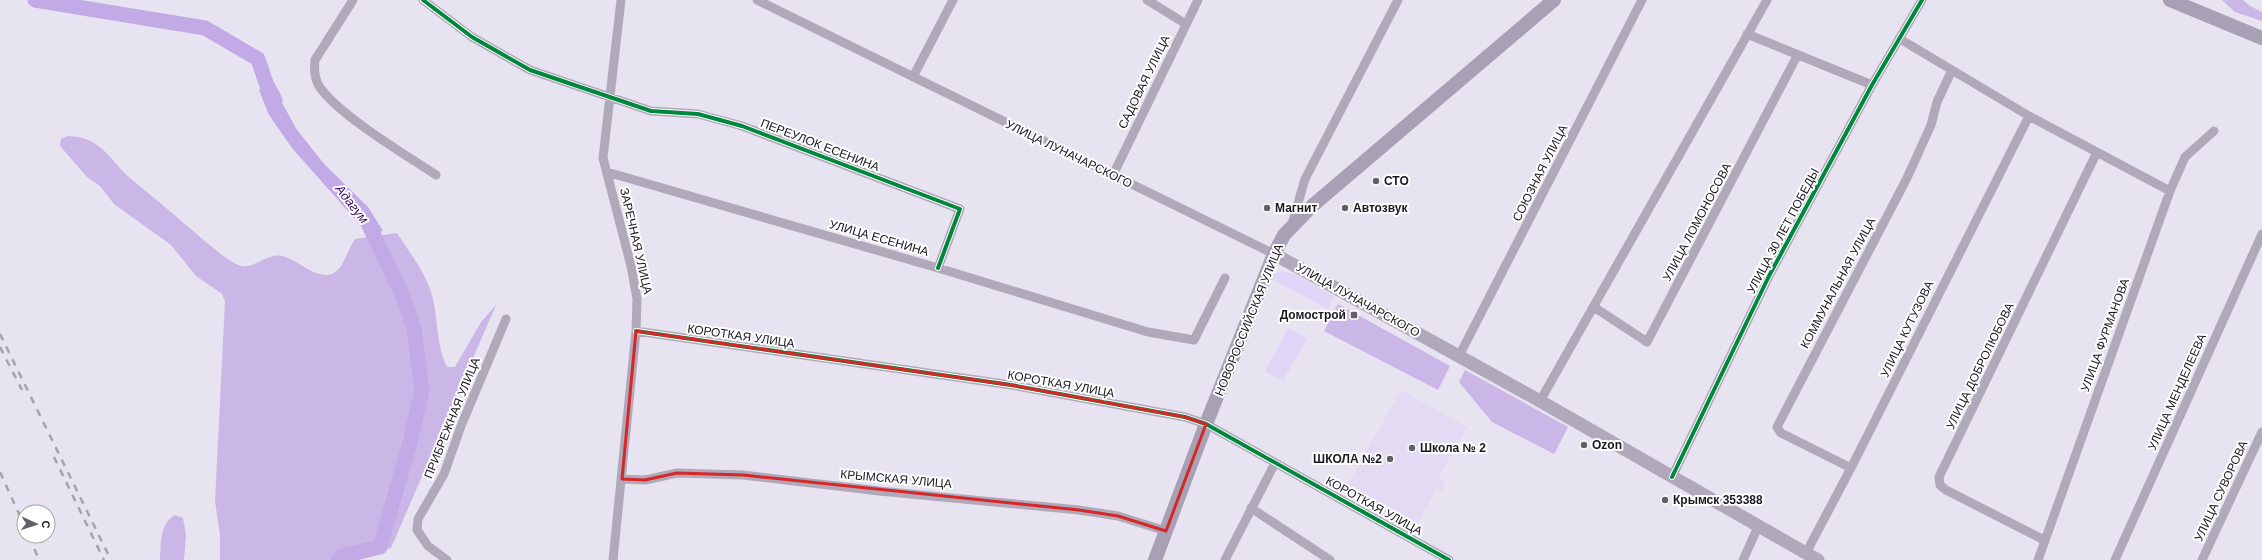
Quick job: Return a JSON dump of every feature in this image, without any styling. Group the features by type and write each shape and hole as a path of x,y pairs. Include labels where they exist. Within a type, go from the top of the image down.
{"main road":[{"path":"1292,225 1554,0"},
{"path":"2170,0 2262,38"},
{"name":"НОВОРОССИЙСКАЯ УЛИЦА","path":"1155,560 1206,424 1274,254 1284,235 1292,225"},
{"name":"УЛИЦА ЛУНАЧАРСКОГО","path":"1274,254 1540,401 1818,560"}],"street":[{"path":"353,0 316,60 314,71 320,86 344,112 436,175"},
{"path":"424,0 472,37 530,70 609,97"},
{"name":"ЗАРЕЧНАЯ УЛИЦА","path":"613,560 636,331 637,299 603,158 621,0"},
{"name":"УЛИЦА ЛУНАЧАРСКОГО","path":"757,0 1274,254"},
{"path":"913,77 953,0"},
{"path":"1147,0 1186,24"},
{"name":"САДОВАЯ УЛИЦА","path":"1113,175 1198,0"},
{"name":"НОВОРОССИЙСКАЯ УЛИЦА","path":"1292,225 1305,179 1398,0"},
{"name":"СОЮЗНАЯ УЛИЦА","path":"1459,356 1642,0"},
{"path":"1540,401 1767,0"},
{"name":"УЛИЦА 30 ЛЕТ ПОБЕДЫ","path":"1672,477 1769,276 1872,84 1922,0"},
{"path":"1747,34 1797,56 1872,84"},
{"path":"1900,39 2029,116 2170,191"},
{"name":"УЛИЦА ЛОМОНОСОВА","path":"1594,307 1647,342 1797,56"},
{"name":"КОММУНАЛЬНАЯ УЛИЦА","path":"1851,468 1781,433 1777,427 1779,420 1907,178 1931,125 1937,102 1952,70"},
{"name":"ПЕРЕУЛОК ЕСЕНИНА","path":"609,97 650,111 698,114 742,126 960,209 938,268"},
{"name":"УЛИЦА КУТУЗОВА","path":"1806,553 1851,468 2029,116"},
{"name":"УЛИЦА ФУРМАНОВА","path":"2038,560 2170,191 2185,157 2214,130"},
{"name":"УЛИЦА ДОБРОЛЮБОВА","path":"2044,540 1946,490 1940,485 1939,477 2097,152"},
{"name":"УЛИЦА ЕСЕНИНА","path":"607,172 938,268 1148,332 1194,340 1225,278"},
{"name":"УЛИЦА МЕНДЕЛЕЕВА","path":"2115,560 2262,234"},
{"name":"ПРИБРЕЖНАЯ УЛИЦА","path":"447,560 428,546 417,530 418,519 444,474 461,426 506,319"},
{"name":"КОРОТКАЯ УЛИЦА","path":"636,331 1011,385 1185,417 1206,424 1449,560"},
{"name":"УЛИЦА СУВОРОВА","path":"2202,560 2262,432"},
{"path":"1225,560 1275,463"},
{"name":"КРЫМСКАЯ УЛИЦА","path":"622,479 645,480 677,473 743,475 879,491 1079,510 1118,516 1166,531"},
{"path":"1251,508 1330,560"},
{"path":"1743,560 1758,527"}],"highlighted area":[{"path":"636,331 1011,385 1185,417 1206,424 1166,531 1118,516 1079,510 743,475 677,473 645,480 622,479"}],"shaded area":[{"path":"2222,0 2243,0 2250,6 2262,12 2262,21 2235,12"},
{"path":"68,136 89,140 104,150 130,178 210,246 229,260 242,266 248,266 270,257 282,256 289,258 312,271 327,275 334,273 341,266 355,239 397,233 420,268 430,289 435,308 443,358 447,367 455,367 481,322 496,305 391,548 359,560 220,560 220,535 215,501 225,301 222,294 196,276 171,245 114,204 100,186 87,177 60,146 61,139"},
{"path":"1278,271 1293,273 1334,296 1328,309 1270,278"},
{"path":"1338,304 1450,366 1438,390 1324,331"},
{"path":"1288,328 1307,338 1283,381 1265,371"},
{"path":"1465,370 1568,427 1554,454 1492,422 1459,382"},
{"name":"Школа № 2","path":"1401,390 1467,427 1438,478 1446,483 1442,491 1437,488 1413,531 1344,491"},
{"path":"175,515 183,518 186,535 184,560 160,560 163,529"}],"water":[{"name":"Адагум","path":"270,81 297,130 325,165 368,207 383,231 369,235 292,148 269,115 259,90"}],"waterway":[{"name":"Адагум","path":"35,0 205,28 258,59 266,83 275,100"},
{"name":"Адагум","path":"339,560 342,556 380,547 409,446 422,390 414,329 401,292 365,217"}],"railway":[{"path":"0,334 111,560"},
{"path":"0,347 22,390"},
{"path":"54,457 104,560"},
{"path":"0,472 16,507"},
{"path":"32,544 39,560"}],"cycle path":[{"path":"423,0 472,37 530,70 651,111 698,114 742,126 960,209 938,268"},
{"path":"1672,477 1769,276 1872,85 1922,0"},
{"path":"636,331 1011,385 1185,417 1206,424 1449,560"}],"place":[{"name":"СТО","path":"1376,181"},
{"name":"Магнит","path":"1267,208"},
{"name":"Автозвук","path":"1345,208"},
{"name":"Домострой","path":"1354,315"},
{"name":"Ozon","path":"1584,445"},
{"name":"Школа № 2","path":"1412,448"},
{"name":"ШКОЛА №2","path":"1390,459"},
{"name":"Крымск 353388","path":"1665,500"}]}
